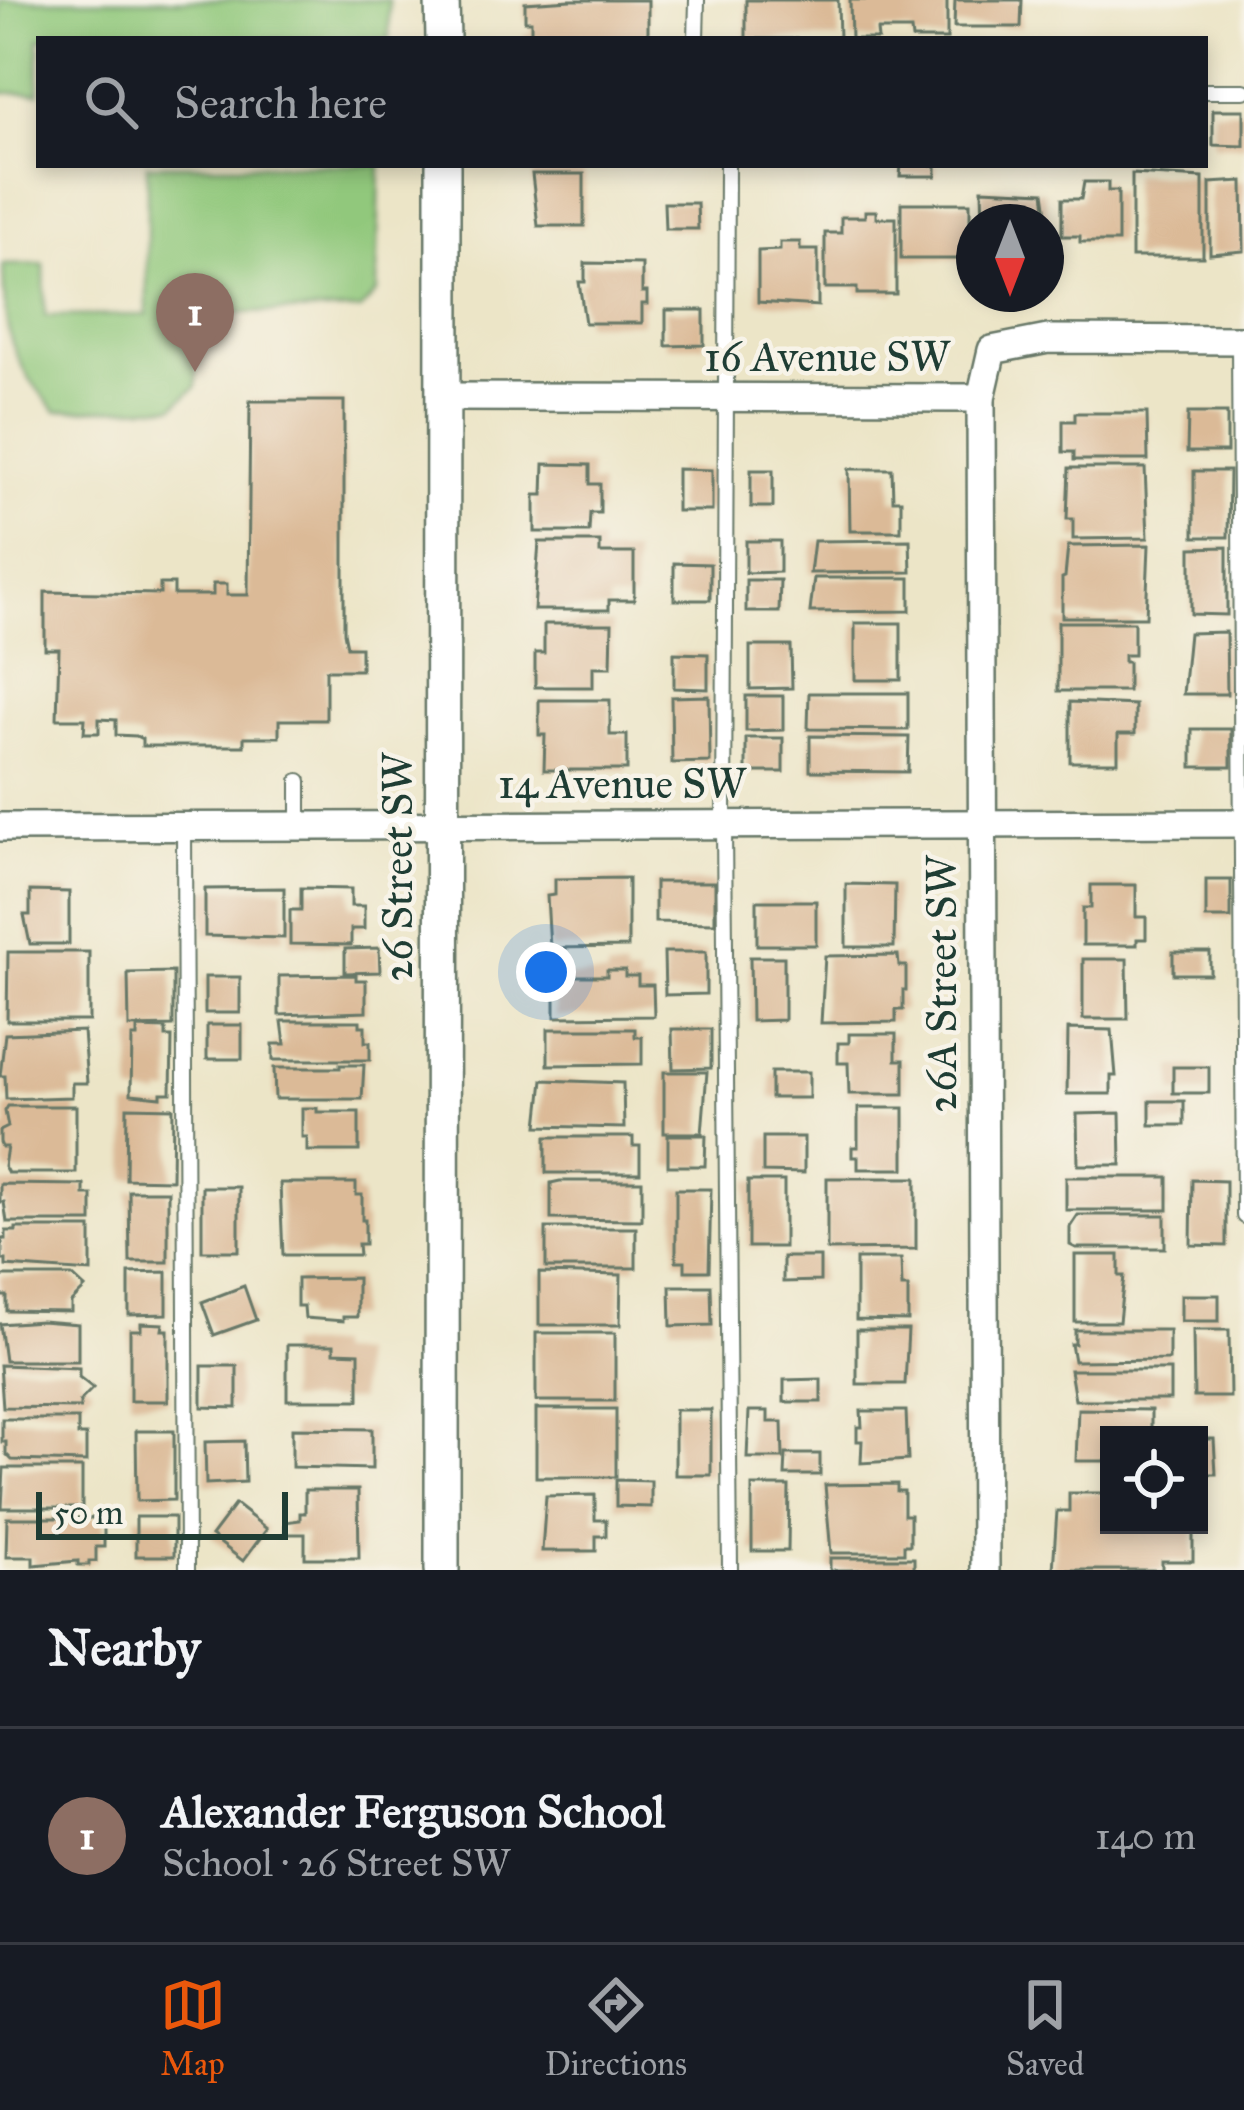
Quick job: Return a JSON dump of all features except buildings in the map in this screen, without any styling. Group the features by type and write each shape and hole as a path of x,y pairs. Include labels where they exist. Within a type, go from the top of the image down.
{"street":[{"path":"442,0 442,36"},
{"name":"26 Street SW","path":"442,1570 443,168"},
{"name":"16 Avenue SW","path":"444,397 981,398 992,350 1048,338 1242,340"},
{"name":"26A Street SW","path":"981,398 985,1570"},
{"name":"14 Avenue SW","path":"0,827 1242,824"}],"lane":[{"path":"696,36 697,0"},
{"path":"1208,91 1244,91"},
{"path":"727,168 724,826 730,1570"},
{"path":"1242,340 1244,1216"},
{"path":"298,825 299,781"},
{"path":"184,826 187,1570"}],"green space":[{"path":"0,0 389,0 389,36 36,36 36,93 0,93"},
{"path":"147,168 380,168 377,292 360,310 197,314 196,387 174,406 56,411 28,375 12,344 3,265 44,264 45,316 147,315"}],"place":[{"name":"Alexander Ferguson School","path":"195,372"}]}
